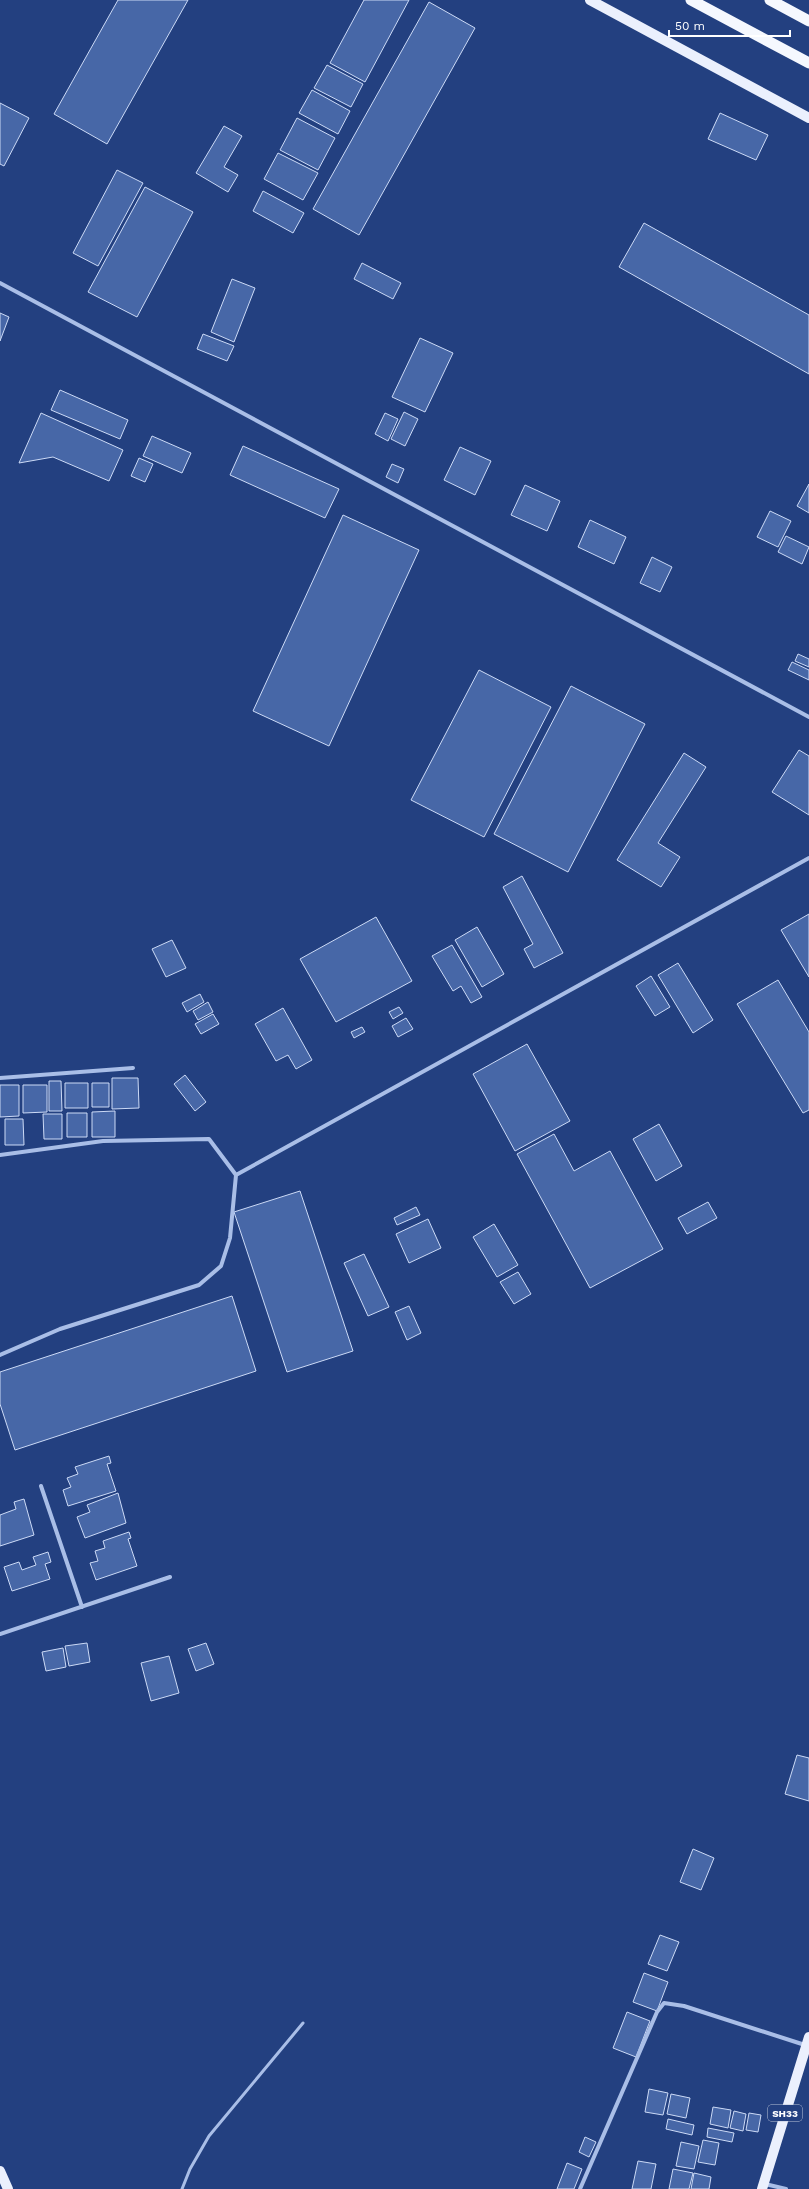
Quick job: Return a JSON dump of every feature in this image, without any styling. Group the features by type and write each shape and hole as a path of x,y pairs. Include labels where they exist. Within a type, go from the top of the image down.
{"highway":[{"path":"691,0 809,63"},
{"path":"770,0 809,21"}],"main road":[{"path":"590,0 809,118"},
{"name":"SH33","path":"762,2186 808,2043"},
{"path":"0,2171 8,2189"}],"street":[{"path":"0,283 809,716"},
{"path":"236,1175 809,858"},
{"path":"0,1078 133,1068"},
{"path":"0,1155 103,1141 209,1139 236,1175 230,1238 221,1266 200,1285 60,1329 0,1355"},
{"path":"41,1486 82,1607"},
{"path":"0,1634 170,1578"},
{"path":"580,2189 657,2012 664,2003 684,2006 808,2043"},
{"path":"762,2186 786,2189"}],"lane":[{"path":"182,2189 190,2168 209,2136 303,2023"}],"building":[{"path":"118,0 188,0 107,144 54,114"},
{"path":"364,0 409,0 365,82 330,63"},
{"path":"429,2 475,28 359,235 313,209"},
{"path":"327,65 363,84 351,107 314,88"},
{"path":"312,90 350,111 338,134 299,113"},
{"path":"0,103 29,118 4,166 0,164"},
{"path":"720,113 768,135 756,160 708,139"},
{"path":"297,118 335,138 318,170 280,150"},
{"path":"224,126 242,136 224,167 238,175 228,192 196,173"},
{"path":"278,153 318,173 303,200 264,179"},
{"path":"117,170 143,183 98,266 73,253"},
{"path":"145,187 193,212 137,317 88,292"},
{"path":"263,191 304,213 293,233 253,211"},
{"path":"644,223 809,315 809,374 619,267"},
{"path":"362,263 401,283 393,299 354,279"},
{"path":"232,279 255,288 234,342 211,332"},
{"path":"0,313 9,317 0,341"},
{"path":"203,334 234,346 227,361 197,349"},
{"path":"420,338 453,353 425,412 392,397"},
{"path":"60,390 128,420 120,439 51,410"},
{"path":"404,412 418,419 405,446 391,439"},
{"path":"41,413 123,450 109,481 53,457 19,463"},
{"path":"385,413 398,419 388,441 375,434"},
{"path":"152,436 191,453 182,473 143,456"},
{"path":"243,446 339,489 325,518 230,475"},
{"path":"460,447 491,461 475,495 444,480"},
{"path":"139,458 153,464 145,482 131,476"},
{"path":"392,464 404,469 398,483 386,477"},
{"path":"809,484 809,513 797,506"},
{"path":"525,485 560,501 547,531 511,515"},
{"path":"770,511 791,521 778,547 757,537"},
{"path":"343,515 419,550 329,746 253,711"},
{"path":"590,520 626,537 614,564 578,547"},
{"path":"786,536 809,547 802,564 778,552"},
{"path":"652,557 672,567 660,592 640,583"},
{"path":"798,654 809,659 809,667 795,661"},
{"path":"792,662 809,670 809,680 788,670"},
{"path":"479,670 551,707 484,837 411,800"},
{"path":"571,686 645,724 568,872 494,834"},
{"path":"799,750 809,756 809,815 772,792"},
{"path":"684,753 706,767 658,843 680,857 661,887 617,860"},
{"path":"522,876 563,953 534,968 524,949 533,944 503,887"},
{"path":"809,914 809,977 781,930"},
{"path":"376,917 412,981 336,1022 300,959"},
{"path":"477,927 504,974 482,987 455,940"},
{"path":"172,940 186,968 166,977 152,949"},
{"path":"452,945 482,997 471,1003 461,986 453,991 432,956"},
{"path":"678,963 713,1020 693,1033 658,975"},
{"path":"651,976 670,1007 655,1016 636,986"},
{"path":"778,980 809,1032 809,1110 803,1113 737,1004"},
{"path":"200,994 204,1002 187,1012 182,1003"},
{"path":"208,1002 213,1012 198,1020 193,1011"},
{"path":"399,1007 403,1013 393,1019 389,1012"},
{"path":"283,1008 312,1060 296,1069 288,1055 276,1061 255,1024"},
{"path":"213,1014 219,1024 201,1034 195,1024"},
{"path":"406,1018 413,1029 398,1037 392,1026"},
{"path":"362,1027 365,1032 354,1038 351,1032"},
{"path":"527,1044 570,1121 515,1151 473,1074"},
{"path":"185,1075 206,1102 195,1111 174,1084"},
{"path":"112,1078 138,1078 139,1108 112,1109"},
{"path":"49,1081 61,1081 62,1111 49,1111"},
{"path":"65,1083 88,1083 88,1108 65,1108"},
{"path":"92,1083 109,1083 109,1107 92,1107"},
{"path":"0,1085 19,1085 19,1116 0,1117"},
{"path":"23,1085 47,1085 47,1112 23,1113"},
{"path":"115,1111 115,1137 92,1137 92,1112"},
{"path":"67,1113 87,1113 87,1137 67,1137"},
{"path":"43,1114 62,1114 62,1139 44,1139"},
{"path":"5,1119 23,1119 24,1145 5,1145"},
{"path":"659,1124 682,1166 656,1181 633,1139"},
{"path":"554,1134 574,1171 610,1151 663,1249 590,1288 517,1154"},
{"path":"300,1191 353,1351 287,1372 234,1212"},
{"path":"708,1202 717,1218 687,1234 678,1218"},
{"path":"416,1207 420,1215 397,1225 394,1218"},
{"path":"428,1219 441,1248 409,1263 396,1234"},
{"path":"494,1224 518,1265 497,1277 473,1237"},
{"path":"364,1254 389,1307 368,1316 344,1263"},
{"path":"518,1272 531,1294 514,1304 500,1282"},
{"path":"232,1296 256,1371 15,1450 0,1404 0,1372"},
{"path":"409,1306 421,1333 407,1340 395,1312"},
{"path":"109,1456 111,1463 107,1464 116,1491 68,1506 63,1490 71,1487 67,1478 78,1474 75,1467"},
{"path":"118,1493 126,1523 85,1538 77,1517 90,1512 87,1505"},
{"path":"24,1499 34,1535 0,1546 0,1515 16,1509 14,1502"},
{"path":"129,1532 131,1538 128,1539 137,1566 96,1580 90,1563 98,1561 95,1551 105,1548 103,1541"},
{"path":"48,1552 51,1562 45,1564 50,1579 12,1591 4,1567 19,1562 22,1570 36,1565 33,1557"},
{"path":"87,1643 90,1662 69,1666 65,1646"},
{"path":"206,1643 214,1664 196,1671 188,1649"},
{"path":"63,1648 66,1667 46,1671 42,1652"},
{"path":"169,1656 179,1693 151,1701 141,1663"},
{"path":"797,1755 809,1758 809,1801 785,1794"},
{"path":"693,1849 714,1858 701,1890 680,1882"},
{"path":"660,1935 679,1942 667,1971 648,1964"},
{"path":"644,1973 668,1982 657,2011 633,2002"},
{"path":"627,2012 650,2021 636,2057 613,2048"},
{"path":"649,2089 668,2093 663,2115 645,2112"},
{"path":"671,2094 690,2098 686,2118 667,2114"},
{"path":"713,2107 731,2110 728,2128 710,2124"},
{"path":"734,2111 746,2114 743,2131 730,2128"},
{"path":"749,2113 761,2115 758,2132 746,2130"},
{"path":"668,2119 694,2125 692,2135 666,2129"},
{"path":"708,2128 734,2133 732,2142 707,2137"},
{"path":"585,2137 596,2142 589,2157 579,2152"},
{"path":"703,2140 719,2143 715,2165 698,2162"},
{"path":"681,2142 699,2146 694,2169 676,2166"},
{"path":"638,2161 656,2164 651,2189 632,2189"},
{"path":"567,2163 582,2169 574,2189 557,2189"},
{"path":"673,2169 693,2173 689,2189 669,2189"},
{"path":"694,2173 711,2177 709,2189 691,2189"}]}
